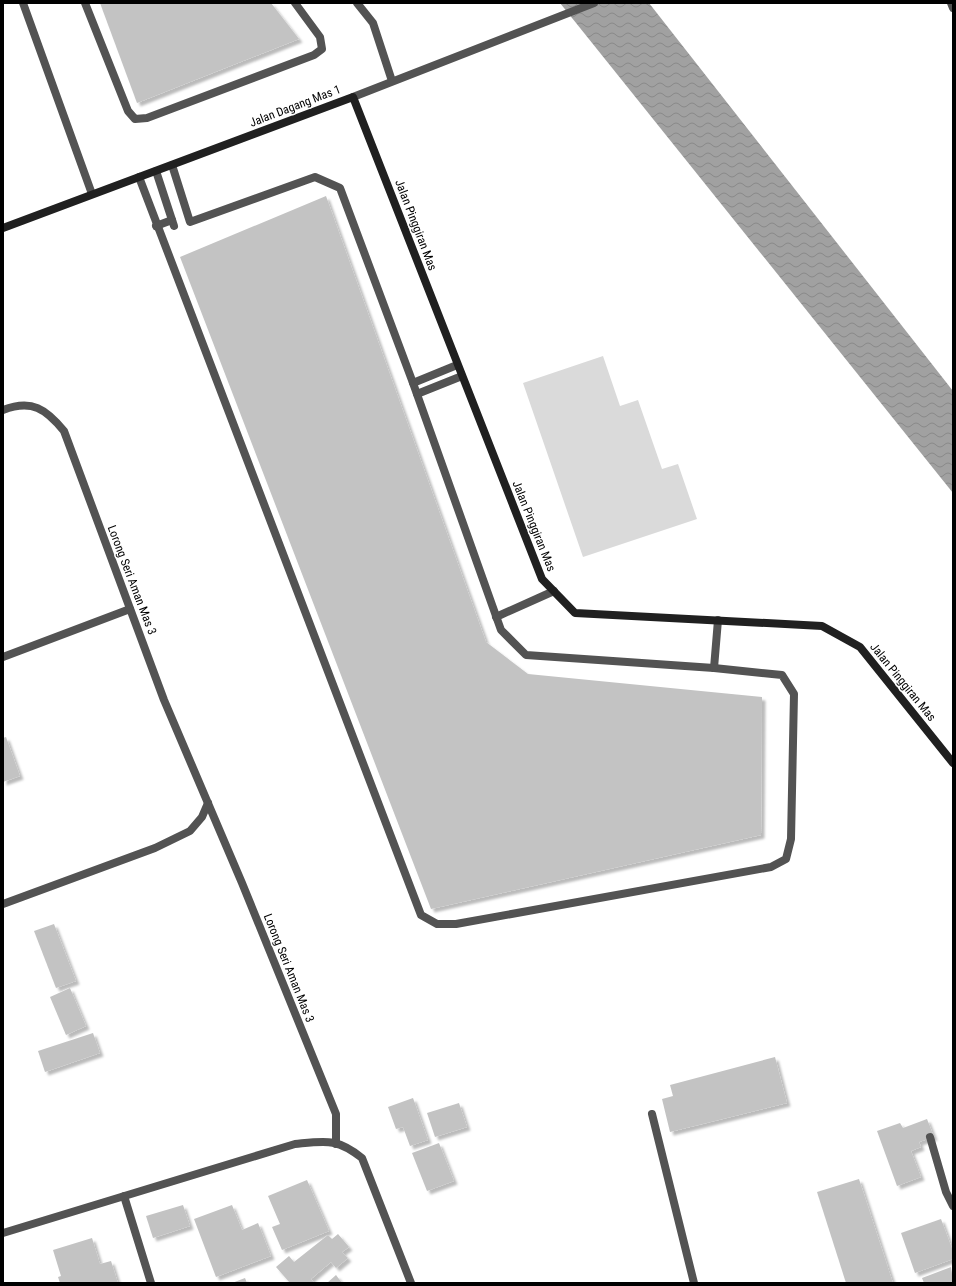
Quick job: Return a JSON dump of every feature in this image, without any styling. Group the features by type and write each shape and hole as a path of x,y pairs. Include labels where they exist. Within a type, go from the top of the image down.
{"street":[{"path":"23,3 92,194"},
{"path":"85,3 128,111 135,119 147,118 314,55 322,49 320,37 295,3"},
{"path":"358,3 373,22 392,81"},
{"name":"Jalan Dagang Mas 1","path":"3,228 138,177 172,166 594,3"},
{"path":"951,3 953,8"},
{"name":"Jalan Pinggiran Mas","path":"353,97 542,579 575,613 822,626 860,647 953,763"},
{"path":"138,177 421,914 437,924 456,924 771,867 786,859 791,839 794,694 782,675 714,668 526,654 501,630 413,383 340,188 315,177 190,222 172,166"},
{"path":"156,171 173,223 156,226"},
{"path":"413,383 457,365"},
{"path":"417,394 462,376"},
{"name":"Lorong Seri Aman Mas 3","path":"3,410 14,406 35,406 52,416 64,431 164,700 336,1114 336,1144"},
{"path":"496,617 554,591"},
{"path":"3,657 130,609"},
{"path":"714,668 718,620"},
{"path":"3,904 155,848 190,831 202,816 208,803"},
{"path":"652,1114 694,1283"},
{"path":"930,1137 946,1192 953,1206"},
{"path":"3,1233 295,1144 326,1141 348,1147 362,1158 411,1283"},
{"path":"124,1196 151,1283"}],"shaded area":[{"path":"603,356 620,406 638,400 662,469 678,464 697,519 583,557 523,383"}],"water":[{"path":"560,3 649,3 953,391 953,493"}],"building":[{"path":"100,3 271,3 299,39 137,103"},
{"path":"326,196 486,642 528,674 762,697 761,835 431,909 180,257"},
{"path":"6,737 20,776 3,782 3,738"},
{"path":"54,924 76,981 56,988 34,931"},
{"path":"70,988 86,1026 66,1035 50,997"},
{"path":"93,1033 100,1053 45,1072 38,1051"},
{"path":"775,1057 787,1103 670,1132 662,1099 673,1096 670,1085"},
{"path":"413,1098 428,1140 410,1146 403,1127 396,1129 388,1107"},
{"path":"459,1103 467,1127 435,1137 427,1113"},
{"path":"927,1119 934,1137 919,1142 921,1147 911,1151 921,1177 897,1186 877,1131 900,1123 903,1128"},
{"path":"439,1143 454,1181 427,1191 412,1153"},
{"path":"859,1179 893,1283 846,1283 817,1192"},
{"path":"307,1180 329,1231 282,1250 272,1227 280,1224 268,1196"},
{"path":"183,1205 190,1226 153,1238 146,1216"},
{"path":"232,1205 242,1230 258,1223 271,1256 216,1277 194,1219"},
{"path":"941,1219 953,1251 953,1259 915,1273 901,1233"},
{"path":"338,1234 349,1247 342,1252 348,1258 336,1268 331,1262 311,1279 314,1283 290,1283 276,1267 289,1256 294,1262 328,1235 332,1239"},
{"path":"92,1238 100,1264 111,1261 118,1283 60,1283 58,1277 61,1276 53,1250"},
{"path":"951,1267 953,1283 924,1283 922,1278"},
{"path":"336,1275 342,1283 327,1283"},
{"path":"245,1278 247,1283 232,1283"}]}
